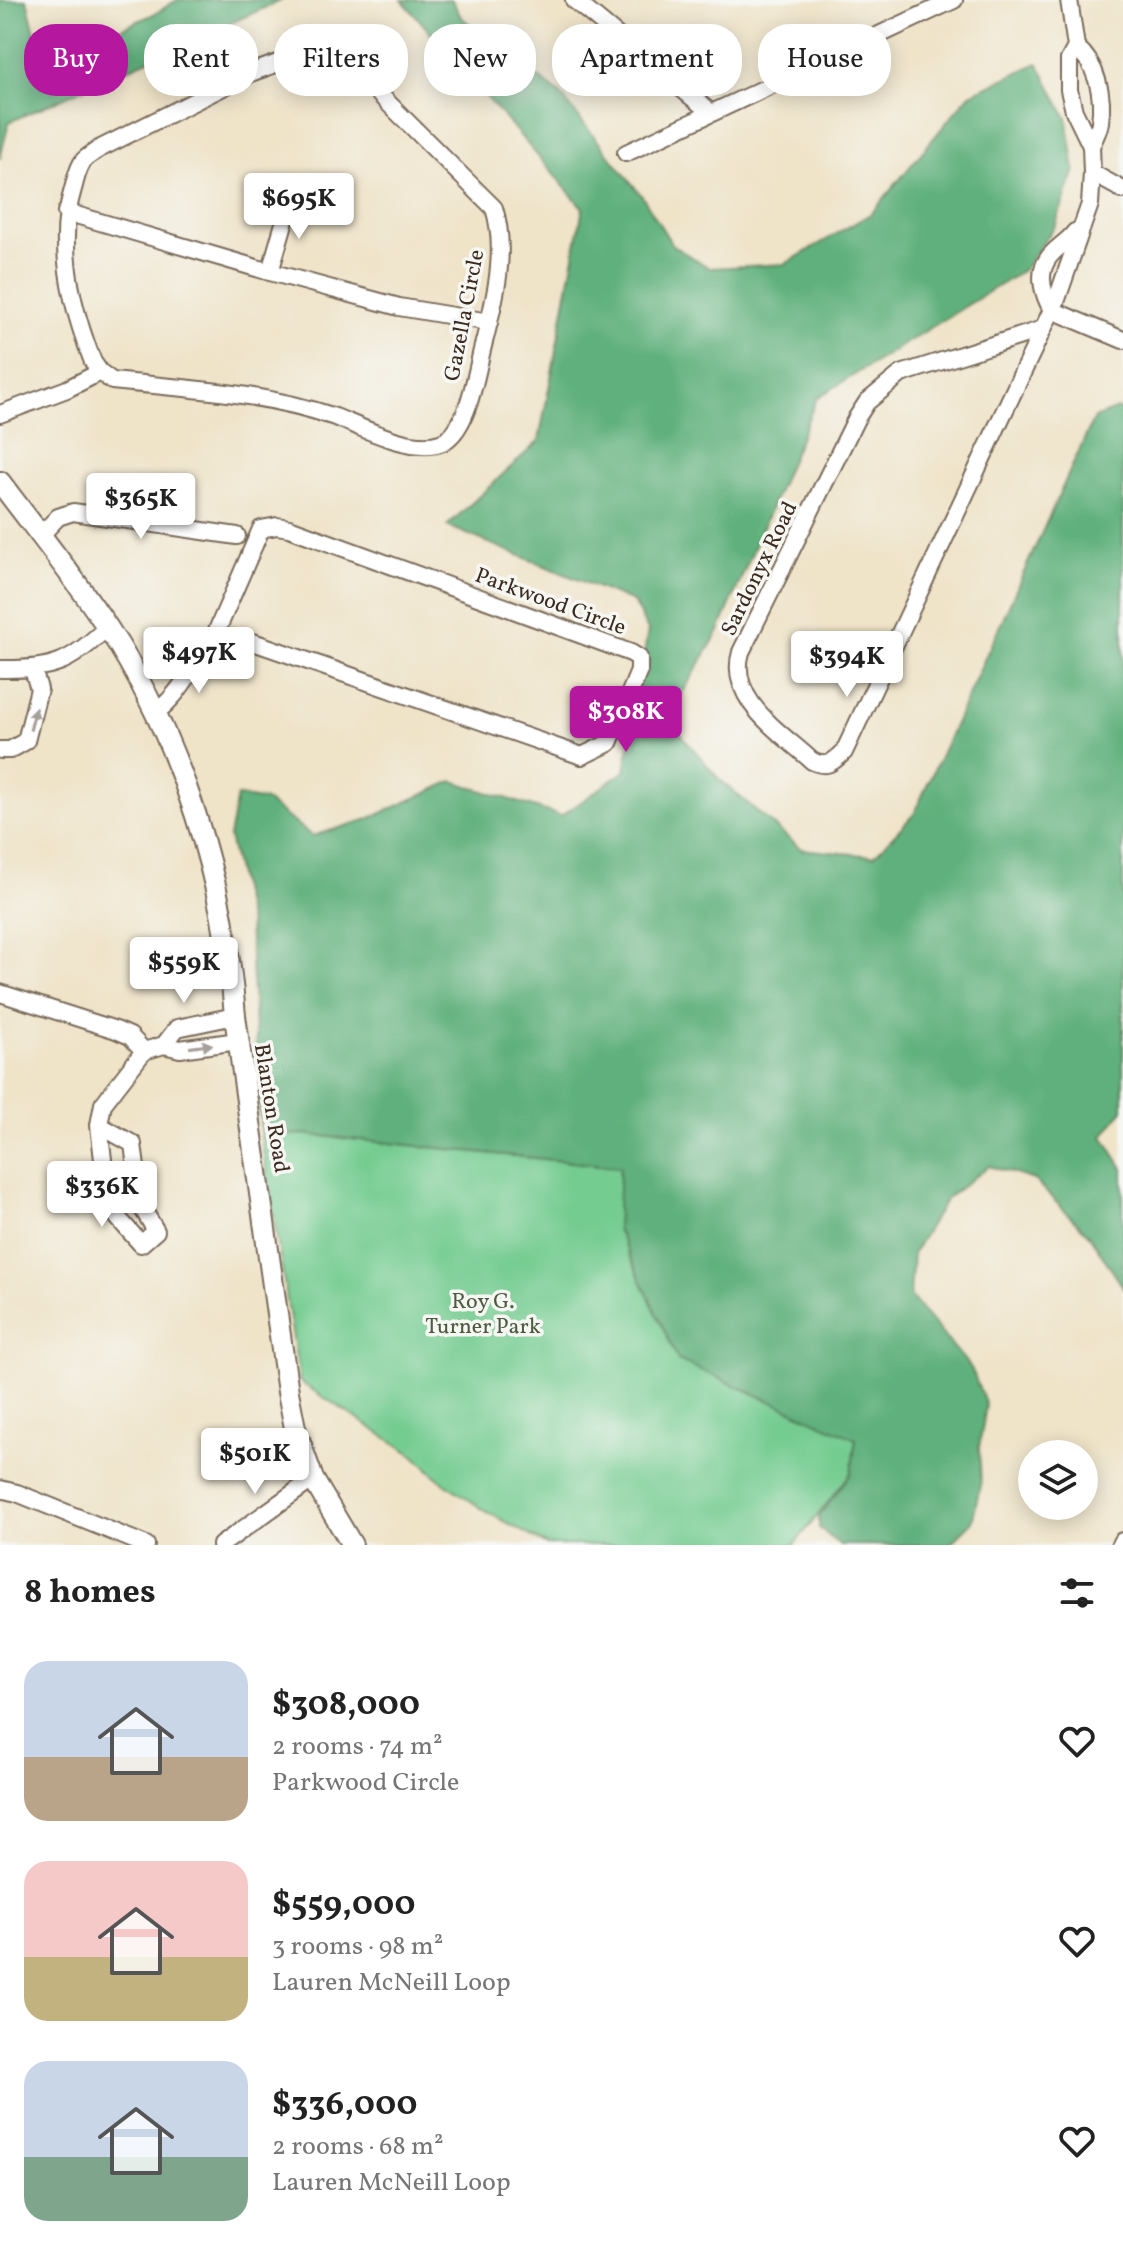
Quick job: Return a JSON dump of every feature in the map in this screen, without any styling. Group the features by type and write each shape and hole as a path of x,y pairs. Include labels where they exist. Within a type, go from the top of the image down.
{"street":[{"path":"574,0 710,112"},
{"path":"626,153 954,0"},
{"name":"Sardonyx Road","path":"1069,0 1076,47 1069,60 1069,90 1074,111 1091,146"},
{"name":"Sardonyx Road","path":"1043,329 901,374 867,402 856,419 737,664 737,677 747,699 812,761 830,764 844,752 1052,310 1090,204 1091,146 1100,122 1097,79 1088,57 1076,47"},
{"path":"0,414 67,389 100,372 89,353 65,246 66,212 78,171 85,160 253,72 274,64"},
{"name":"Gazella Circle","path":"100,372 112,381 256,396 309,408 414,446 438,444 453,436 465,412 489,322 501,249 500,227 494,208 381,96"},
{"path":"1092,173 1123,190"},
{"path":"270,272 291,199"},
{"path":"66,212 399,307 489,322"},
{"path":"1052,310 1123,340"},
{"name":"Blanton Road","path":"0,482 107,627 155,713 187,793 207,859 232,975 238,1041 295,1428 319,1493 352,1545"},
{"path":"41,535 58,517 73,512 237,536"},
{"name":"Parkwood Circle","path":"155,713 172,701 196,661 212,642 261,529 277,526 631,653 639,658 639,671 609,743 582,756 253,642 232,638 212,642"},
{"path":"0,669 33,670 59,663 84,650 107,627"},
{"path":"0,750 10,750 26,741 39,689 33,670"},
{"path":"0,993 116,1030 130,1036 144,1051"},
{"path":"164,1045 177,1028 235,1016"},
{"path":"99,1125 133,1144 141,1206 156,1231 141,1244 118,1218 101,1160 99,1125 103,1104 144,1051 164,1045 180,1049 238,1041"},
{"path":"221,1545 313,1479"},
{"path":"0,1489 146,1545"}],"green space":[{"path":"0,0 27,0 33,24 24,24 24,96 67,96 9,122 0,159"},
{"path":"177,0 282,0 228,24 144,24 144,62 128,69 128,26"},
{"path":"402,0 452,0 461,17 470,24 424,24"},
{"path":"1038,63 1067,118 1075,170 1055,226 1025,268 817,398 719,631 679,699 674,726 718,778 801,849 874,856 914,814 1094,418 1117,409 1123,411 1123,1110 1103,1136 1123,1168 1123,1287 1089,1235 1034,1180 989,1166 946,1199 913,1253 910,1296 971,1368 986,1405 979,1448 981,1481 972,1522 949,1545 840,1545 819,1528 819,1516 851,1473 856,1439 678,1360 617,1229 620,1167 303,1134 261,1137 249,924 229,837 237,796 266,801 312,836 366,820 453,781 561,816 625,771 648,630 633,602 447,526 539,441 583,208 486,96 536,96 536,75 552,88 552,96 562,96 642,196 673,246 710,268 785,264 872,213 970,94"},
{"name":"Roy G. Turner Park","path":"303,1134 621,1167 618,1229 812,1417 856,1439 851,1473 794,1545 547,1545 487,1512 439,1479 415,1456 300,1382 261,1137"}]}
